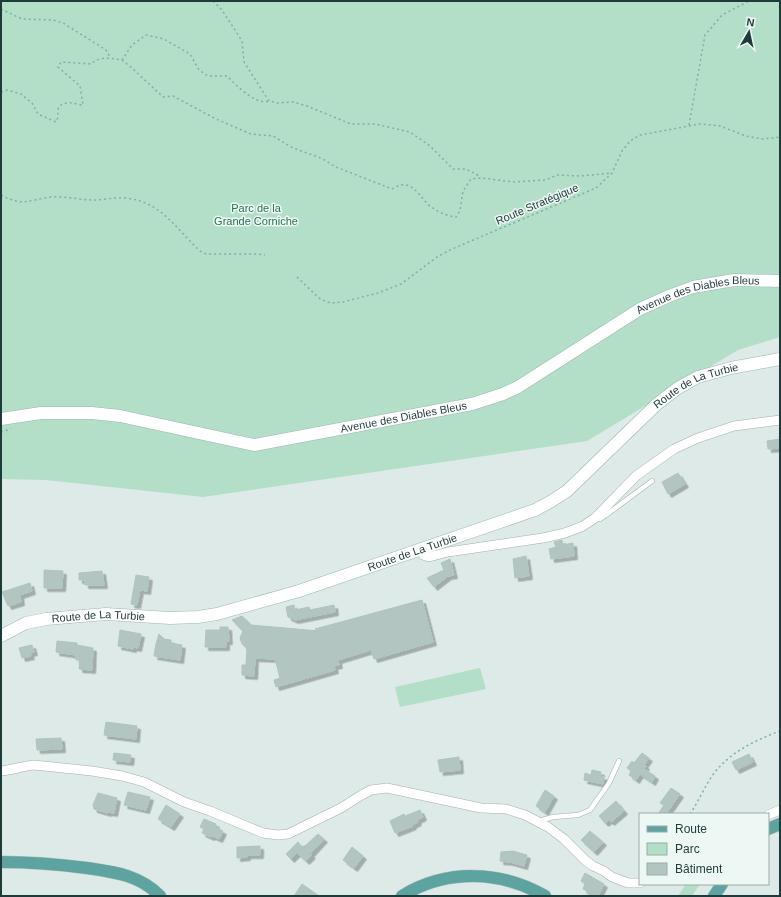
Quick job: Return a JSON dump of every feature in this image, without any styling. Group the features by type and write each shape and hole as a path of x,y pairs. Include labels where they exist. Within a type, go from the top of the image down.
{"main road":[{"name":"Avenue des Diables Bleus","path":"1,419 41,413 92,413 120,416 254,445 266,443 472,404 503,394 518,386 640,310 669,296 693,287 734,280 780,281"},
{"name":"Route de La Turbie","path":"1,636 26,623 52,618 111,614 170,618 198,617 217,614 306,588 535,510 567,491 657,404 678,388 698,377 730,368 780,359"},
{"path":"769,829 780,824"},
{"path":"1,862 55,863 117,872 147,885 160,896"},
{"path":"402,896 412,890 441,879 475,876 492,876 522,884 545,896"},
{"path":"714,896 721,885"}],"street":[{"path":"420,550 423,555 428,556 543,538 565,533 583,526 595,518 636,476 674,449 698,438 734,426 780,420"},
{"path":"1,771 34,765 122,776 144,782 184,802 210,811 262,833 278,835 288,834 341,808 371,790 387,788 481,808 506,809 539,821 564,839 592,866 598,867 612,877 621,881 628,883 639,883"},
{"path":"769,815 780,810"}],"lane":[{"path":"595,518 600,519 652,481"},
{"path":"539,821 553,817 578,815 590,810 609,783 619,761"}],"path":[{"path":"213,1 222,10 242,41 244,62 270,101"},
{"path":"690,125 705,35 722,15 749,1"},
{"path":"1,9 22,20 53,20 63,23 106,50 110,58"},
{"path":"122,60 132,45 146,35 164,39 190,54 199,70 208,76 226,76 242,90 260,102 293,102 307,106 351,124 375,124 410,132 430,146 452,168 466,169 482,178"},
{"path":"1,92 7,90 21,94 32,103 38,114 56,122 58,119 57,112 59,106 65,103 73,102 83,105 80,86 58,67 61,62 91,64 96,59 110,58 122,60 162,97 173,96 216,119 251,134 273,136 294,148 321,158 336,167 367,180 392,189 401,185 411,188 418,192 430,206 448,217 456,217 460,211 463,190 471,179 482,178 513,182 546,180 557,175 580,176 612,172"},
{"name":"Route Stratégique","path":"297,277 319,298 327,302 334,303 378,293 401,284 437,257 452,249 596,188 612,172 622,151 630,141 640,135 700,124 720,126 746,136 762,139 780,137"},
{"path":"1,196 13,202 22,203 59,197 94,200 123,198 135,199 160,210 200,251 206,254 265,255"},
{"path":"691,813 716,772 729,757 758,740 780,731"}],"green space":[{"name":"Parc de la Grande Corniche","path":"1,1 780,1 780,337 738,350 587,441 203,497 46,480 1,479"},
{"path":"480,668 486,689 400,707 395,687"},
{"path":"685,885 699,885 692,896 678,896"}],"building":[{"path":"780,439 780,448 768,449 767,441"},
{"path":"678,473 685,484 668,494 662,482"},
{"path":"562,540 563,545 573,543 574,556 551,559 549,549 556,547 554,542"},
{"path":"526,556 529,576 515,578 513,559"},
{"path":"450,559 454,575 448,576 434,587 427,578 444,570 441,563"},
{"path":"44,570 63,571 62,588 44,588"},
{"path":"102,571 104,585 85,585 85,580 79,580 79,573"},
{"path":"136,575 149,577 147,591 140,590 137,605 131,604"},
{"path":"30,583 32,591 20,595 21,602 8,606 2,592"},
{"path":"422,600 433,642 374,659 371,650 338,660 339,665 334,666 335,670 276,687 274,680 280,678 275,659 255,658 254,676 242,675 242,665 246,665 247,648 242,644 240,638 243,631 232,620 242,616 251,625 319,631 315,629"},
{"path":"294,605 295,610 309,607 310,610 334,605 335,612 295,620 288,617 286,607"},
{"path":"220,627 228,627 229,641 226,641 226,647 205,647 206,630 220,630"},
{"path":"120,630 141,634 138,648 133,647 133,649 118,646"},
{"path":"159,634 164,639 171,640 171,643 182,645 180,660 154,656"},
{"path":"57,641 77,643 77,645 93,648 92,670 79,669 80,660 76,660 76,655 56,652"},
{"path":"32,645 34,652 30,653 31,656 22,658 19,648"},
{"path":"106,722 137,726 136,739 104,735"},
{"path":"61,738 62,749 37,750 36,739"},
{"path":"114,753 131,755 130,762 113,760"},
{"path":"642,753 649,758 644,765 646,766 644,769 655,776 652,782 640,774 636,780 629,775 631,771 627,768 632,761 634,763"},
{"path":"749,754 753,762 736,770 732,762"},
{"path":"459,757 460,770 440,772 438,760"},
{"path":"592,770 601,772 600,776 604,777 603,784 584,780 585,773 591,775"},
{"path":"671,788 680,794 667,813 659,813 664,805 660,803"},
{"path":"545,790 554,796 545,812 536,806"},
{"path":"128,792 150,797 146,810 124,805"},
{"path":"98,793 117,798 114,813 94,809 93,805"},
{"path":"616,801 624,811 611,822 609,820 605,823 599,816"},
{"path":"166,805 180,814 171,827 158,819"},
{"path":"420,810 423,817 417,820 418,822 412,825 413,826 395,833 390,821 404,814 405,816"},
{"path":"204,819 216,824 215,827 223,831 219,839 202,833 204,829 200,827"},
{"path":"590,831 603,842 594,852 581,840"},
{"path":"318,834 324,839 310,854 312,855 306,861 297,853 291,859 286,854 298,842 302,847 305,846"},
{"path":"260,846 260,855 247,855 247,857 237,858 237,847"},
{"path":"352,847 363,856 354,868 343,860"},
{"path":"513,851 527,855 524,866 500,861 501,852"},
{"path":"585,873 604,884 598,896 595,896 583,889 585,884 581,881"},
{"path":"302,884 319,896 294,896"}]}
